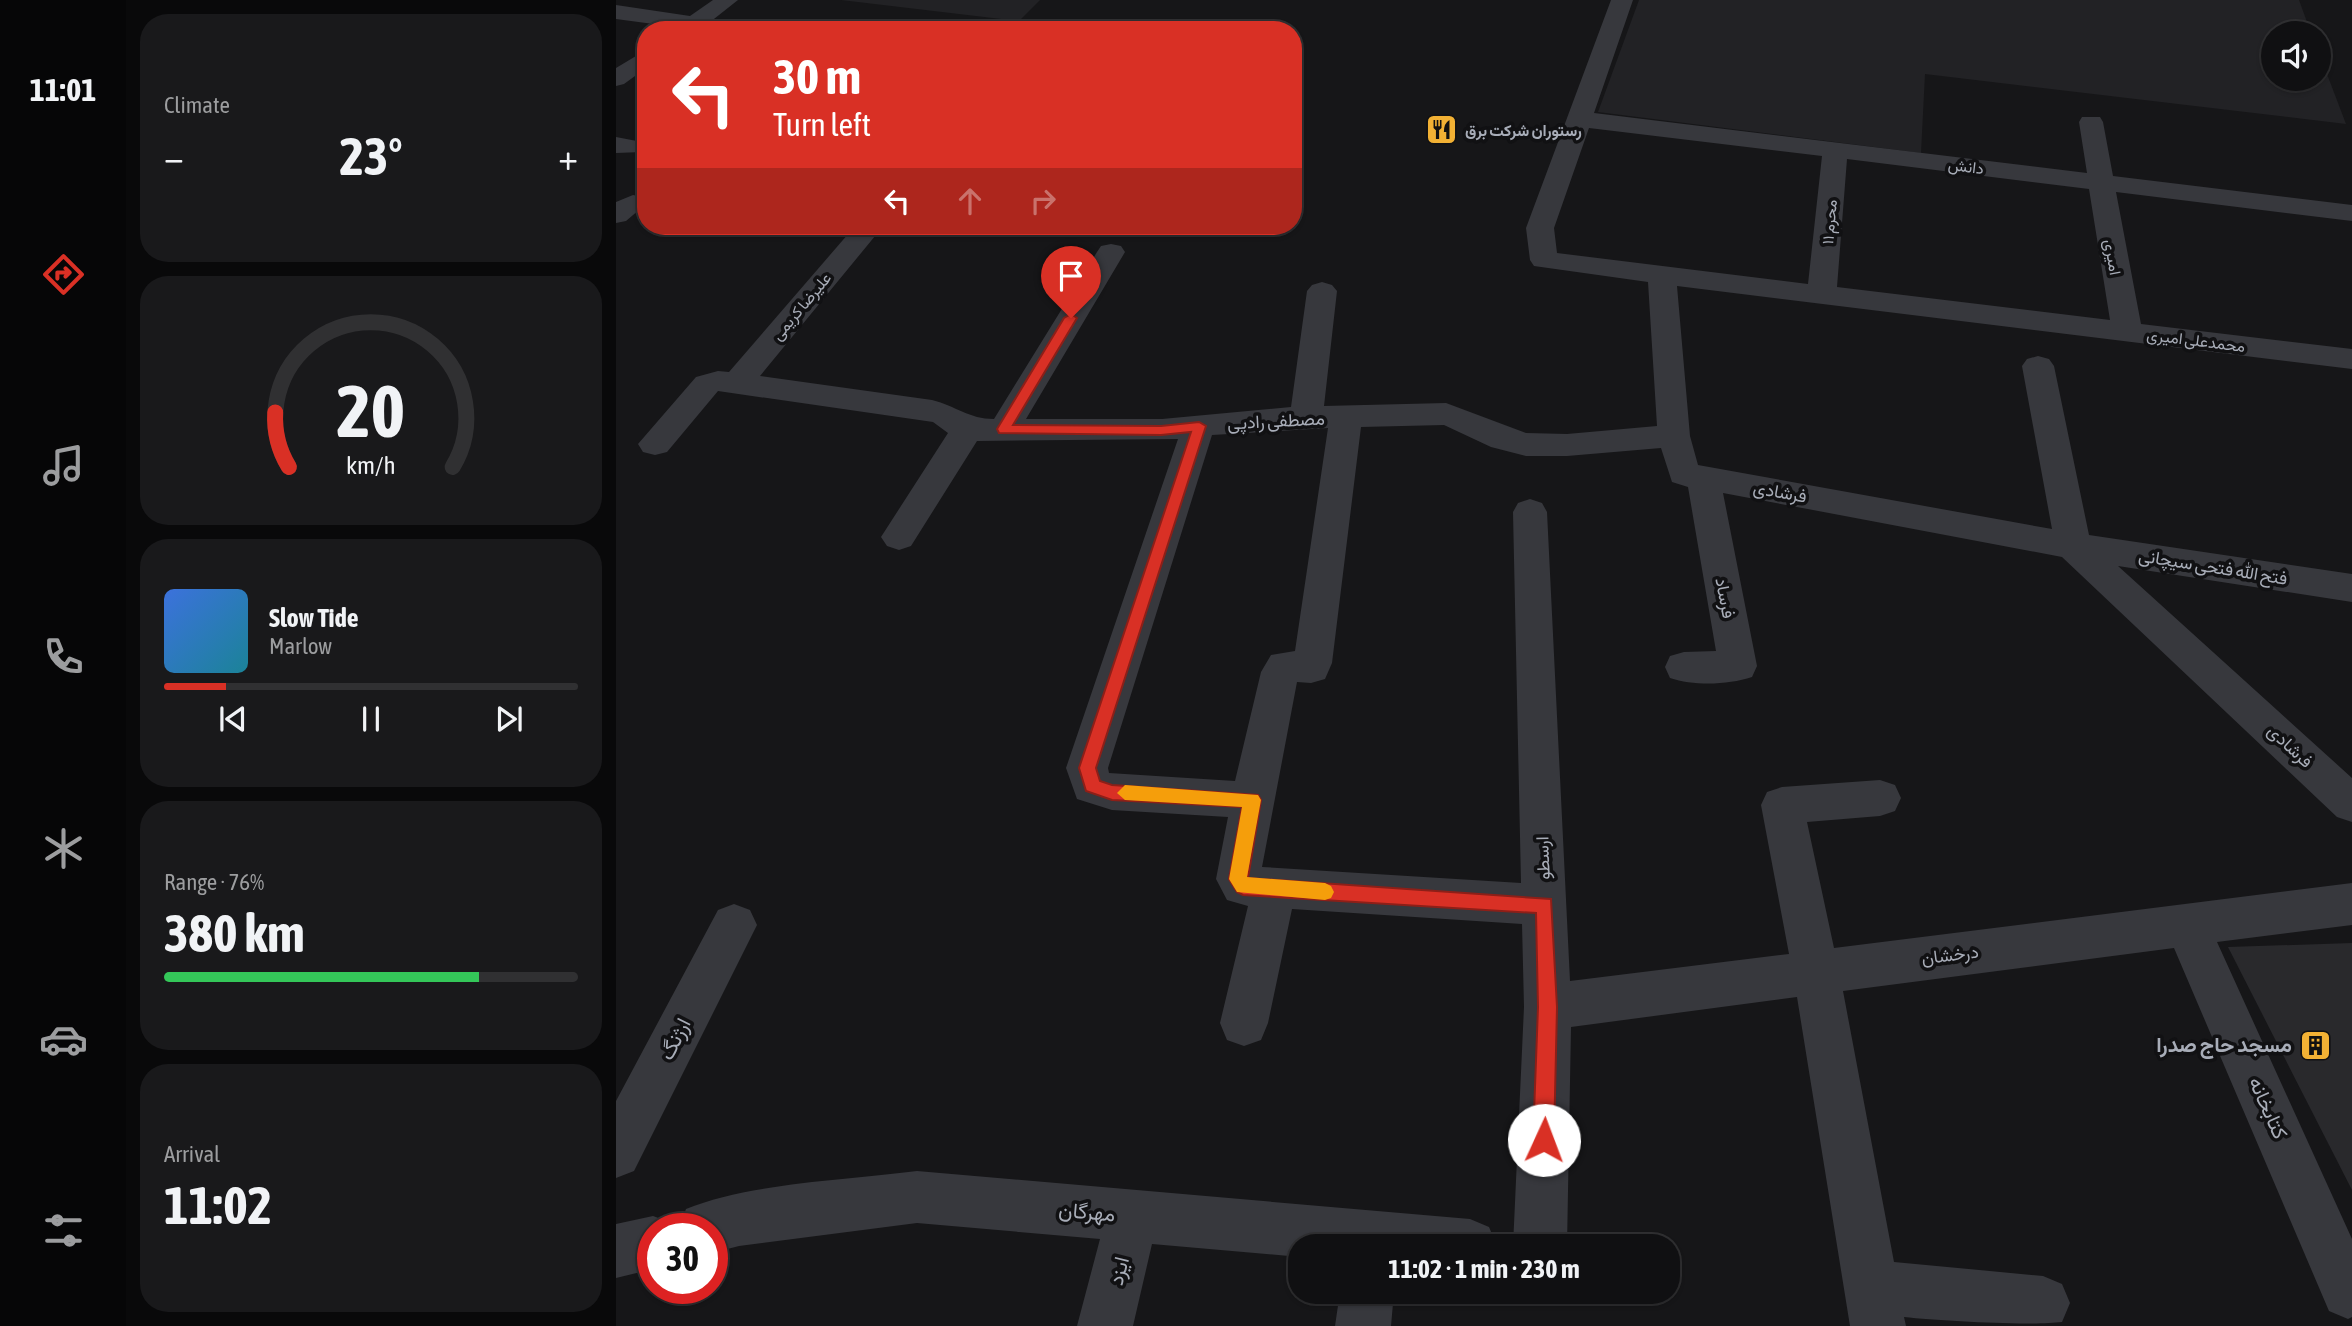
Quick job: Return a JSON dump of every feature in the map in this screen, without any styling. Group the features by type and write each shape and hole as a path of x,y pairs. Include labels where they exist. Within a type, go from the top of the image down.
{"street":[{"path":"697,21 727,0"},
{"path":"1622,0 1540,228 1544,260 1822,295"},
{"path":"616,12 664,21"},
{"path":"616,79 637,64"},
{"name":"دانش","path":"1579,118 2352,214"},
{"name":"امیری","path":"2091,122 2127,332"},
{"name":"۱۱ محرم","path":"1822,295 1835,150"},
{"name":"علیرضا کریمی","path":"655,444 724,382 861,235"},
{"path":"1004,429 1111,252"},
{"name":"فرشادی","path":"1662,275 1674,436 1684,474 2073,546 2352,804"},
{"path":"1306,418 1322,291"},
{"name":"محمدعلی امیری","path":"1822,295 2352,359"},
{"path":"2038,366 2073,546"},
{"path":"724,382 932,411 944,414 967,430 900,537"},
{"name":"مصطفی رادپی","path":"967,430 1161,430 1259,419 1446,414 1466,419 1510,442 1534,445 1674,436"},
{"path":"1346,418 1313,663 1311,668 1285,666 1280,672 1238,879 1243,886 1545,905"},
{"path":"1199,426 1087,768 1092,786 1112,792 1252,800"},
{"name":"فرساد","path":"1684,667 1738,666 1703,478"},
{"name":"ارسطو","path":"1530,512 1548,1007 1540,1234"},
{"name":"فتح الله فتحی سیچانی","path":"2073,546 2352,588"},
{"path":"1880,797 1782,805 1816,972 1874,1307 2043,1303"},
{"path":"1244,1023 1274,888"},
{"name":"درخشان","path":"1548,1007 2352,904"},
{"name":"ارژنگ","path":"616,1153 734,925"},
{"name":"کتابخانه","path":"2187,925 2348,1292"},
{"name":"مهرگان","path":"728,1223 917,1197 1298,1234"},
{"name":"ایزد","path":"1105,1326 1132,1216"},
{"path":"616,1251 637,1246"},
{"path":"1363,1326 1366,1304"}],"shaded area":[{"path":"841,0 1040,0 1019,21"},
{"path":"1639,0 2299,0 2307,21 2261,21 2261,91 2331,91 2331,85 2346,124 1925,74 1921,153 1598,112"}],"building":[{"name":"مسجد حاج صدرا","path":"2352,943 2352,1190 2228,947"}],"slow traffic":[{"path":"1125,793 1252,800 1238,879 1243,886 1325,892"}],"place":[{"name":"رستوران شرکت برق","path":"1442,130"},
{"name":"مسجد حاج صدرا","path":"2315,1045"}],"route":[{"path":"1071,318 1004,429 1161,430 1199,426 1087,768 1092,786 1112,792 1252,800 1238,879 1243,886 1545,905 1548,1007 1544,1140"}]}
